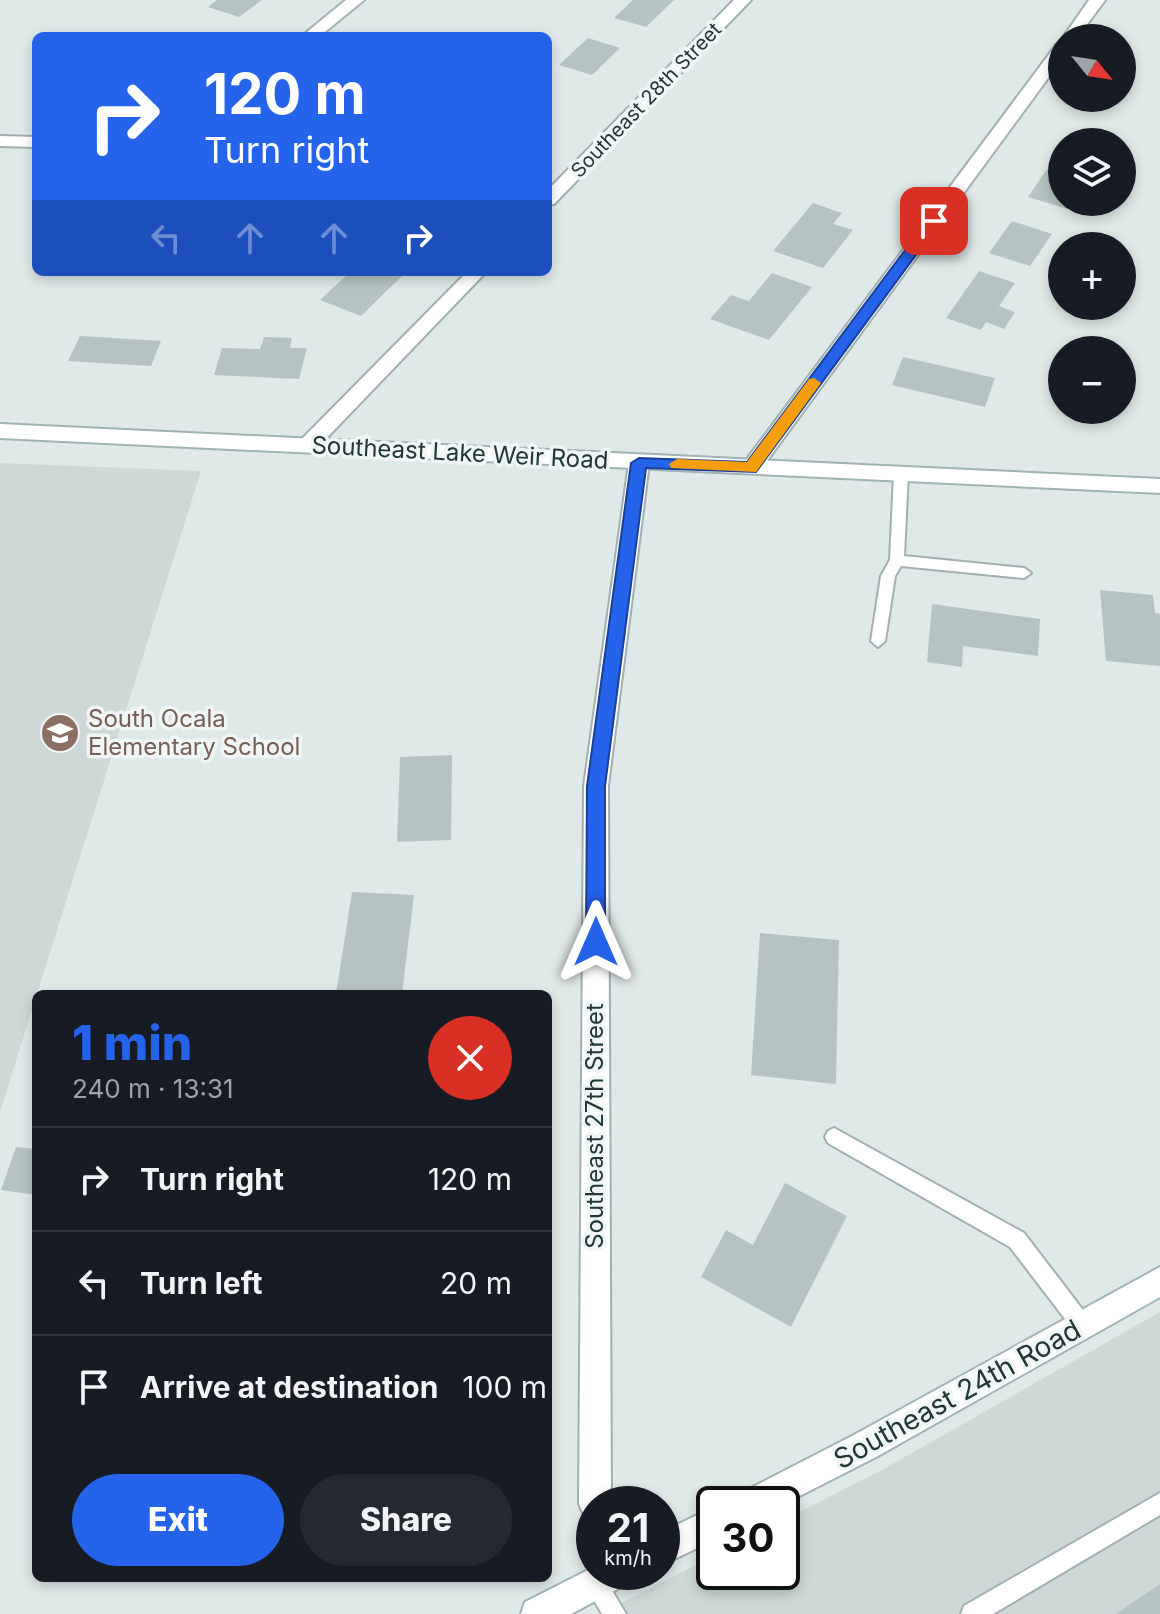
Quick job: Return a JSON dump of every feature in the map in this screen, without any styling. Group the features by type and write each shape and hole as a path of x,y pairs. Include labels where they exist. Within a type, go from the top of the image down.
{"street":[{"path":"315,32 356,0"},
{"name":"Southeast 28th Street","path":"552,196 743,0"},
{"path":"1079,24 1097,0"},
{"path":"751,468 1048,67"},
{"path":"0,141 32,142"},
{"path":"308,445 473,276"},
{"name":"Southeast Lake Weir Road","path":"0,431 1160,486"},
{"name":"Southeast 27th Street","path":"595,1486 596,786 639,463"},
{"name":"Southeast 24th Road","path":"787,1486 865,1446 1160,1281"},
{"path":"537,1614 579,1590"}],"lane":[{"path":"878,641 888,576 897,560 901,474"},
{"path":"897,560 1024,573"},
{"path":"834,1137 1017,1240 1082,1325"},
{"path":"972,1614 1160,1503"},
{"path":"607,1590 615,1614"}],"shaded area":[{"name":"South Ocala Elementary School","path":"0,463 201,471 38,990 32,990 32,1010 0,1112"},
{"path":"1160,1312 1160,1614 600,1614 647,1590 680,1590 680,1573 696,1565 696,1590 800,1590 800,1512 882,1470"}],"building":[{"path":"217,0 262,0 239,17 208,7"},
{"path":"633,0 674,0 646,27 614,18"},
{"path":"588,38 620,48 592,75 559,65"},
{"path":"1047,169 1048,169 1048,203 1028,197"},
{"path":"813,203 842,213 833,224 853,230 823,268 773,251"},
{"path":"1012,221 1048,233 1048,240 1030,266 989,253"},
{"path":"979,271 1015,283 999,306 1015,312 1004,329 986,322 981,330 946,318"},
{"path":"772,273 812,287 769,340 710,319 731,295 749,301"},
{"path":"346,276 402,276 361,316 320,300"},
{"path":"80,336 161,341 151,366 68,361"},
{"path":"264,337 292,338 290,348 307,348 299,379 214,375 222,348 260,349"},
{"path":"903,357 995,378 985,407 892,385"},
{"path":"1100,590 1153,595 1155,613 1160,614 1160,666 1106,661"},
{"path":"932,604 1040,619 1038,656 963,646 962,667 927,662"},
{"path":"452,755 451,840 397,842 400,757"},
{"path":"352,892 414,895 402,990 337,990"},
{"path":"760,933 839,940 836,1084 751,1075"},
{"path":"16,1147 32,1149 32,1194 1,1190"},
{"path":"785,1183 847,1216 791,1327 701,1277 726,1230 753,1245"},
{"path":"1160,1584 1160,1614 1116,1614"}],"slow traffic":[{"path":"677,464 751,468 814,383"}],"place":[{"name":"South Ocala Elementary School","path":"60,733"}],"route":[{"path":"596,942 596,786 639,463 751,468 934,221"}]}
